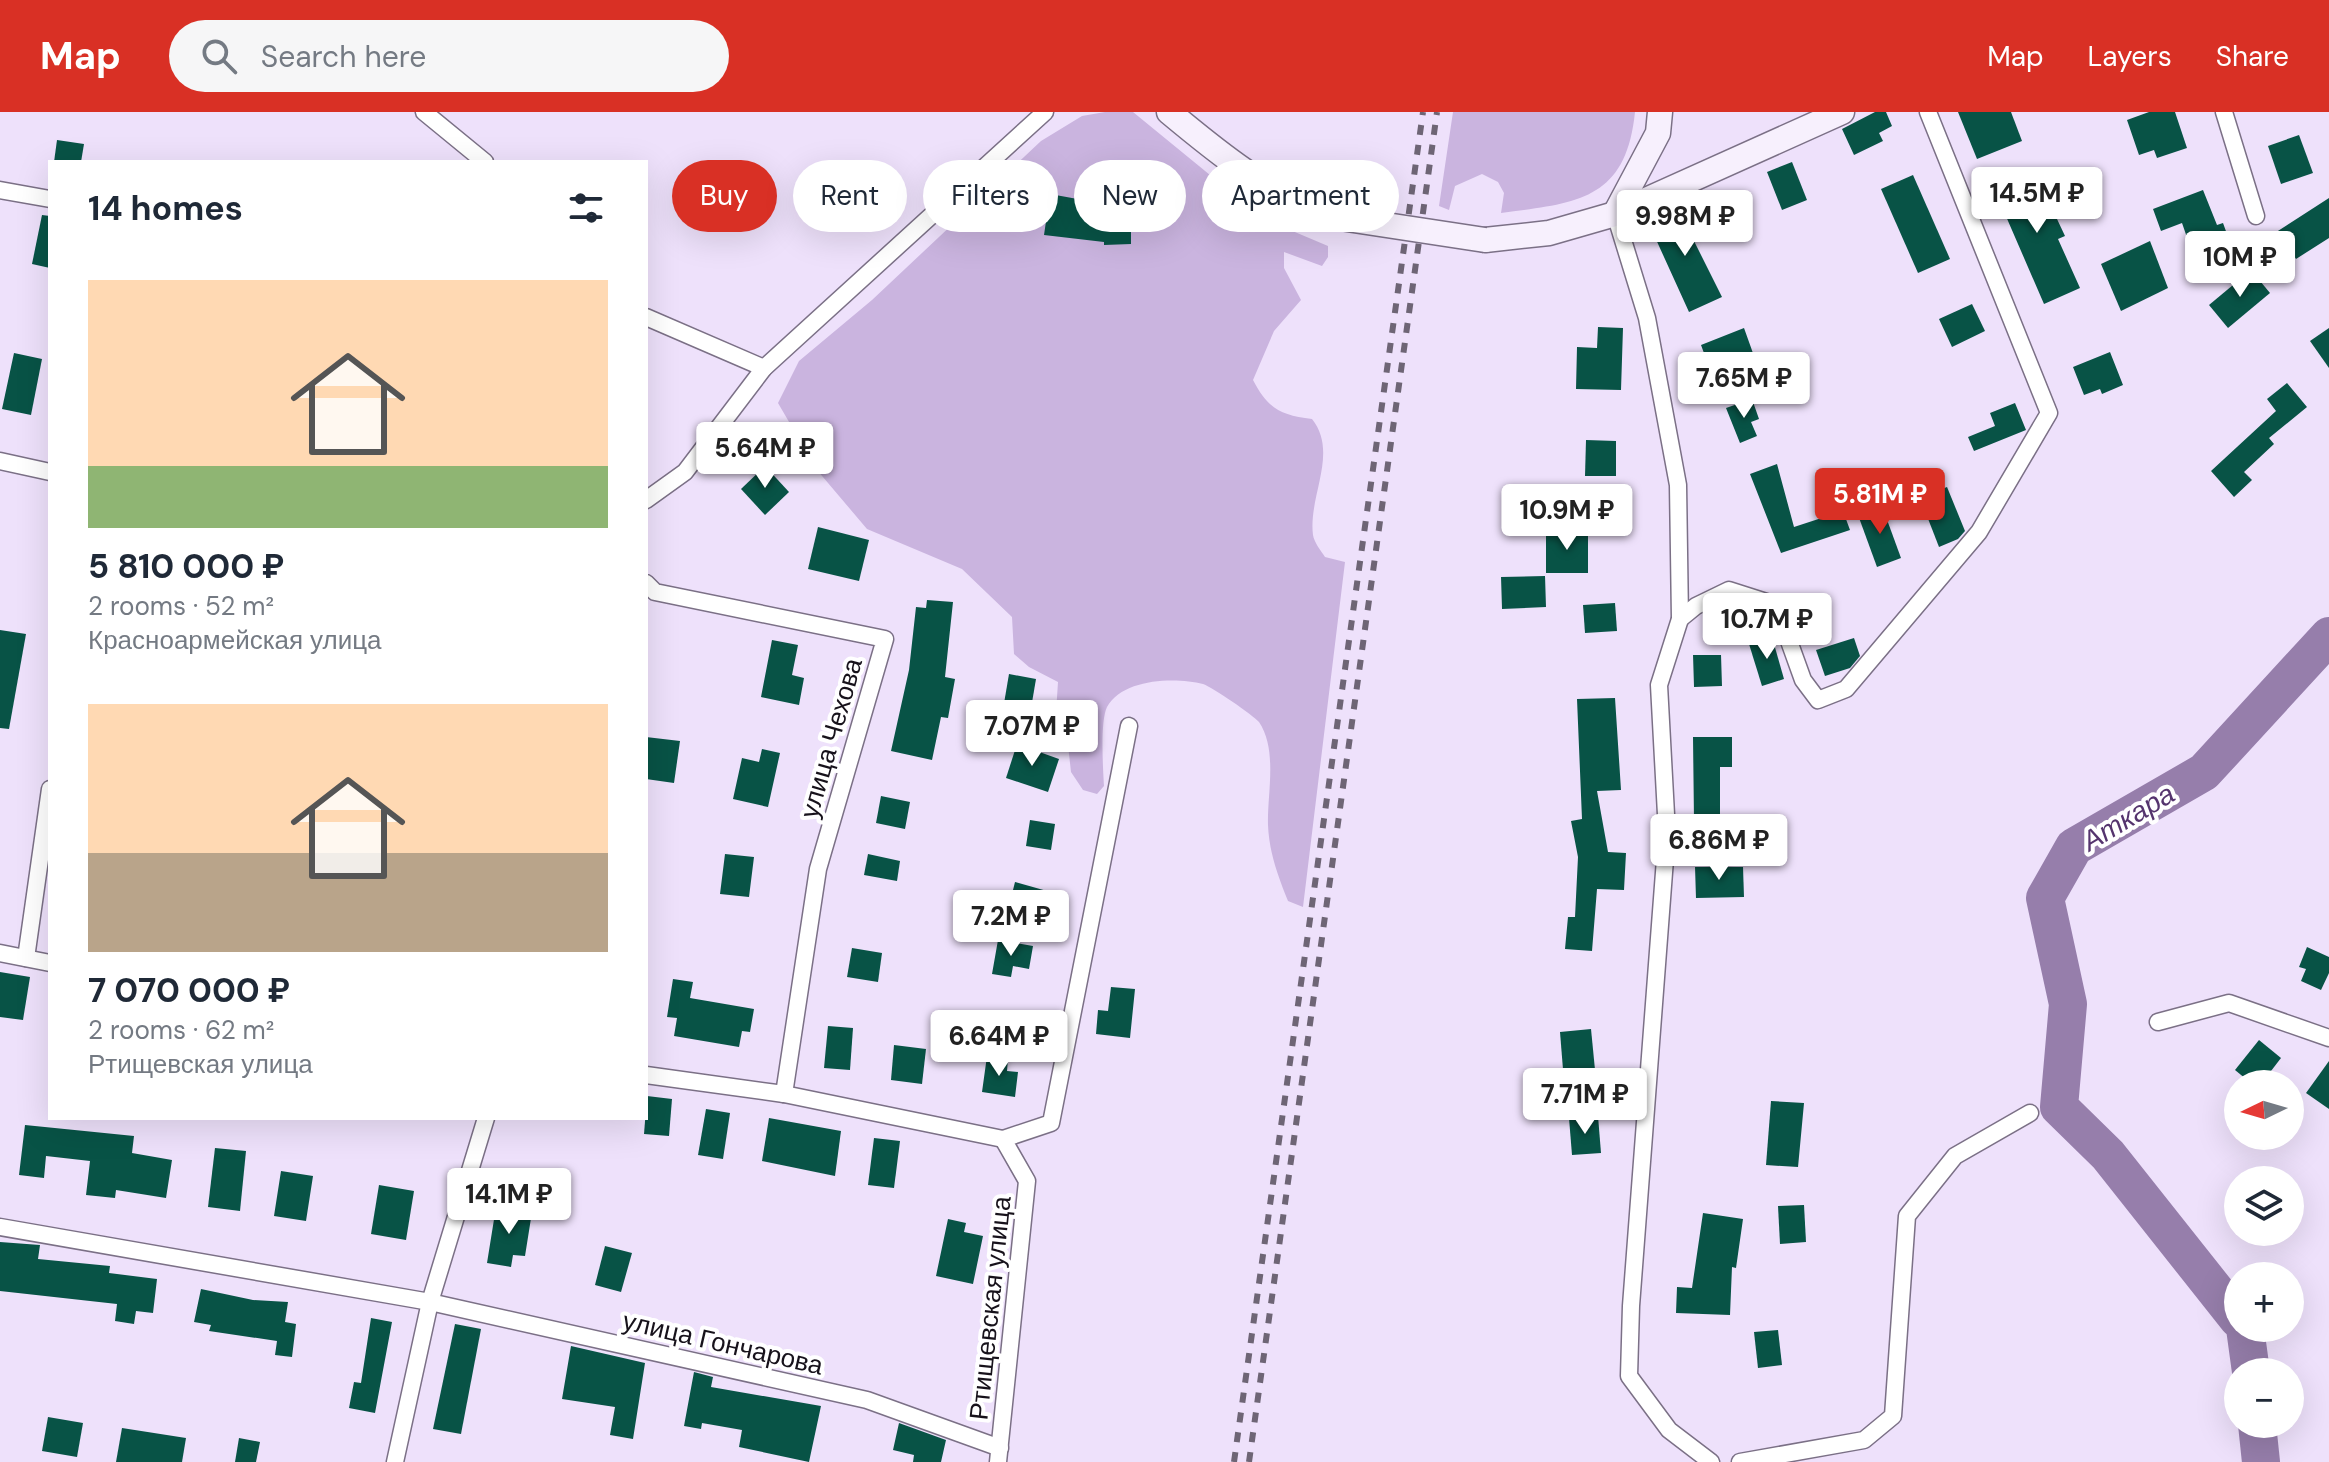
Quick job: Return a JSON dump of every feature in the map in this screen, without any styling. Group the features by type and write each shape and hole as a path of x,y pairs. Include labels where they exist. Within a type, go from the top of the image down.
{"street":[{"path":"424,112 483,160"},
{"path":"648,499 685,472 764,368 1045,112"},
{"path":"1169,112 1233,166 1285,198 1327,216 1485,240 1549,233 1615,214 1842,112"},
{"path":"1660,112 1658,133 1615,214 1647,318 1678,485 1680,619 1659,685 1667,833 1631,1306 1629,1376 1669,1430 1711,1462"},
{"path":"1680,619 1696,606 1729,590 1776,605 1803,680 1818,700 1846,689 1979,532 2049,413 1928,112"},
{"path":"2224,112 2256,216"},
{"path":"0,190 48,199"},
{"path":"648,318 764,368"},
{"path":"0,461 48,472"},
{"name":"улица Чехова","path":"648,585 655,592 885,639 818,869 784,1094"},
{"path":"648,1075 784,1094 1003,1139 1051,1123 1129,726"},
{"path":"26,958 48,803"},
{"path":"0,953 48,963"},
{"path":"2158,1022 2229,1003 2329,1038"},
{"path":"1740,1462 1864,1440 1893,1416 1907,1216 1955,1156 2030,1113"},
{"path":"395,1462 430,1302 485,1120"},
{"name":"Ртищевская улица","path":"999,1455 1027,1181 1003,1139"},
{"name":"улица Гончарова","path":"0,1227 430,1302 867,1400 999,1455"}],"shaded area":[{"path":"1133,112 1202,168 1202,232 1295,232 1328,246 1328,257 1322,266 1284,252 1284,268 1301,300 1274,331 1253,380 1264,398 1276,409 1312,419 1320,432 1323,460 1313,535 1325,557 1345,562 1303,907 1288,901 1272,854 1268,825 1270,759 1265,733 1259,722 1203,684 1165,681 1137,685 1115,697 1107,707 1103,734 1104,786 1097,794 1083,790 1071,772 1067,736 1056,713 1058,682 1029,667 1014,654 1012,617 962,569 867,529 817,470 778,403 799,361 872,300 944,232 1058,232 1058,160 1021,160 1041,141 1082,116"},
{"path":"1453,112 1635,112 1630,141 1621,164 1593,192 1552,206 1501,213 1504,193 1498,182 1482,174 1455,186 1449,210 1439,206"}],"building":[{"path":"1875,112 1886,112 1892,126 1879,133 1883,141 1854,155 1842,129"},
{"path":"1958,112 2011,112 2022,141 1977,159"},
{"path":"2149,112 2175,112 2187,148 2157,158 2154,150 2139,155 2127,120"},
{"path":"2299,135 2313,173 2281,184 2268,146"},
{"path":"57,140 84,144 81,160 54,160"},
{"path":"1792,162 1807,200 1782,210 1767,172"},
{"path":"2034,170 2065,236 2058,239 2080,288 2044,304 2005,214 2001,216 1989,190"},
{"path":"1913,175 1950,259 1918,273 1881,189"},
{"path":"2203,190 2217,225 2223,223 2235,256 2198,269 2182,223 2161,231 2153,209"},
{"path":"1058,195 1074,198 1074,232 1131,232 1131,244 1104,245 1104,242 1044,235 1044,232 1058,232"},
{"path":"2329,198 2329,238 2296,259 2284,241 2289,237 2269,244 2267,238"},
{"path":"1687,205 1699,228 1690,233 1722,297 1689,312 1649,224"},
{"path":"42,215 48,216 48,268 32,264"},
{"path":"2150,241 2168,288 2121,311 2101,264"},
{"path":"2251,270 2270,293 2228,328 2209,305"},
{"path":"1972,304 1985,331 1952,347 1939,319"},
{"path":"1598,327 1623,328 1621,390 1576,389 1577,347 1597,348"},
{"path":"1744,328 1754,356 1728,366 1725,358 1708,364 1701,345"},
{"path":"2329,328 2329,368 2310,341"},
{"path":"2110,352 2123,385 2102,394 2100,389 2084,395 2073,367"},
{"path":"14,353 42,359 31,415 2,409"},
{"path":"2287,383 2307,407 2269,438 2274,444 2244,472 2252,480 2234,497 2211,471 2276,411 2267,399"},
{"path":"1752,399 1759,419 1751,422 1757,436 1740,443 1726,408"},
{"path":"2015,403 2026,430 1974,451 1968,437 1995,426 1990,413"},
{"path":"1586,440 1616,441 1616,476 1585,476"},
{"path":"1777,464 1794,527 1843,511 1850,530 1781,553 1750,474"},
{"path":"765,466 789,492 765,515 741,489"},
{"path":"1947,487 1965,531 1958,539 1939,547 1920,498"},
{"path":"1882,506 1901,558 1877,567 1858,515"},
{"path":"818,527 869,540 859,581 808,569"},
{"path":"1546,532 1588,532 1588,573 1546,573"},
{"path":"1545,576 1546,607 1502,609 1501,577"},
{"path":"927,600 953,602 945,677 955,679 948,718 941,717 932,760 891,751 909,670 916,607 926,608"},
{"path":"1615,603 1617,631 1585,633 1583,605"},
{"path":"0,630 26,634 9,729 0,728"},
{"path":"1772,637 1784,679 1762,686 1749,644"},
{"path":"1854,638 1860,656 1850,668 1825,676 1816,650"},
{"path":"772,640 798,645 792,675 804,678 799,705 761,697"},
{"path":"1693,655 1721,655 1722,686 1694,687"},
{"path":"1009,674 1036,679 1028,726 1001,721"},
{"path":"1615,698 1621,790 1597,791 1608,852 1626,853 1624,890 1597,889 1592,951 1565,949 1568,917 1575,917 1578,857 1571,821 1582,819 1577,699"},
{"path":"648,737 680,741 674,783 648,779"},
{"path":"1693,737 1732,737 1732,767 1720,767 1720,819 1694,820"},
{"path":"1017,744 1059,759 1048,792 1006,778"},
{"path":"762,749 780,753 768,807 733,799 742,758 759,762"},
{"path":"881,796 910,802 905,829 876,823"},
{"path":"1030,820 1055,824 1051,850 1026,846"},
{"path":"725,854 754,857 749,897 720,894"},
{"path":"868,854 900,861 897,881 864,875"},
{"path":"1695,867 1743,867 1744,897 1696,898"},
{"path":"1015,882 1047,891 1041,911 1010,902"},
{"path":"998,940 1033,946 1029,969 1013,966 1011,977 992,974"},
{"path":"2307,947 2329,957 2329,973 2321,990 2301,981 2306,969 2299,967"},
{"path":"852,948 882,953 878,982 847,977"},
{"path":"0,972 30,977 23,1020 0,1017"},
{"path":"673,979 693,982 690,998 754,1009 750,1032 742,1031 739,1047 674,1036 677,1018 667,1017"},
{"path":"1111,987 1135,989 1130,1038 1096,1034 1098,1010 1108,1011"},
{"path":"828,1026 853,1028 850,1070 824,1068"},
{"path":"1591,1029 1596,1080 1564,1082 1560,1032"},
{"path":"2259,1040 2281,1058 2272,1070 2235,1070"},
{"path":"894,1045 926,1049 922,1084 891,1080"},
{"path":"987,1056 1008,1059 1007,1071 1018,1072 1015,1097 982,1092"},
{"path":"2329,1061 2329,1109 2306,1093"},
{"path":"648,1096 672,1099 669,1136 644,1134 645,1120 648,1120"},
{"path":"1771,1101 1804,1103 1798,1167 1766,1165"},
{"path":"706,1109 730,1113 723,1159 698,1155"},
{"path":"1598,1116 1601,1153 1572,1155 1569,1118"},
{"path":"769,1118 841,1131 835,1176 762,1161"},
{"path":"25,1125 134,1136 132,1153 172,1160 166,1198 116,1190 115,1198 86,1195 90,1161 46,1156 44,1178 19,1175"},
{"path":"874,1138 900,1141 894,1188 868,1185"},
{"path":"215,1148 246,1151 240,1211 208,1207"},
{"path":"281,1171 313,1176 306,1221 274,1216"},
{"path":"379,1185 414,1191 406,1240 371,1234"},
{"path":"1804,1205 1806,1242 1780,1244 1778,1206"},
{"path":"496,1207 532,1212 525,1256 513,1255 511,1267 487,1263"},
{"path":"1703,1213 1743,1219 1736,1268 1732,1267 1730,1315 1676,1313 1677,1287 1692,1288"},
{"path":"948,1219 966,1223 964,1232 983,1236 973,1284 936,1276"},
{"path":"0,1242 40,1245 38,1259 110,1266 109,1273 157,1279 153,1313 136,1311 134,1324 115,1321 117,1304 0,1291"},
{"path":"605,1246 632,1253 621,1292 595,1285"},
{"path":"201,1289 253,1300 288,1302 285,1322 296,1324 292,1357 275,1355 277,1341 209,1331 211,1325 194,1322"},
{"path":"371,1318 392,1322 375,1413 349,1408 354,1382 361,1383"},
{"path":"455,1324 481,1329 461,1434 433,1429"},
{"path":"1778,1330 1782,1365 1758,1368 1754,1332"},
{"path":"571,1346 645,1363 633,1439 610,1435 615,1407 562,1399"},
{"path":"694,1372 713,1377 711,1387 821,1406 809,1462 739,1447 742,1430 702,1423 701,1429 684,1426"},
{"path":"48,1417 83,1423 77,1457 42,1451"},
{"path":"899,1423 946,1440 941,1462 913,1462 914,1455 893,1450"},
{"path":"122,1428 186,1438 182,1462 116,1462"},
{"path":"239,1438 260,1442 256,1462 235,1462"}],"waterway":[{"name":"Аткара","path":"2224,1301 2108,1155 2059,1107 2068,1004 2045,898 2074,847 2204,772 2329,636"},
{"name":"Аткара","path":"2247,1342 2249,1358"},
{"name":"Аткара","path":"2258,1438 2261,1462"}],"railway":[{"path":"1234,1462 1423,112"},
{"path":"1249,1462 1437,112"}]}
